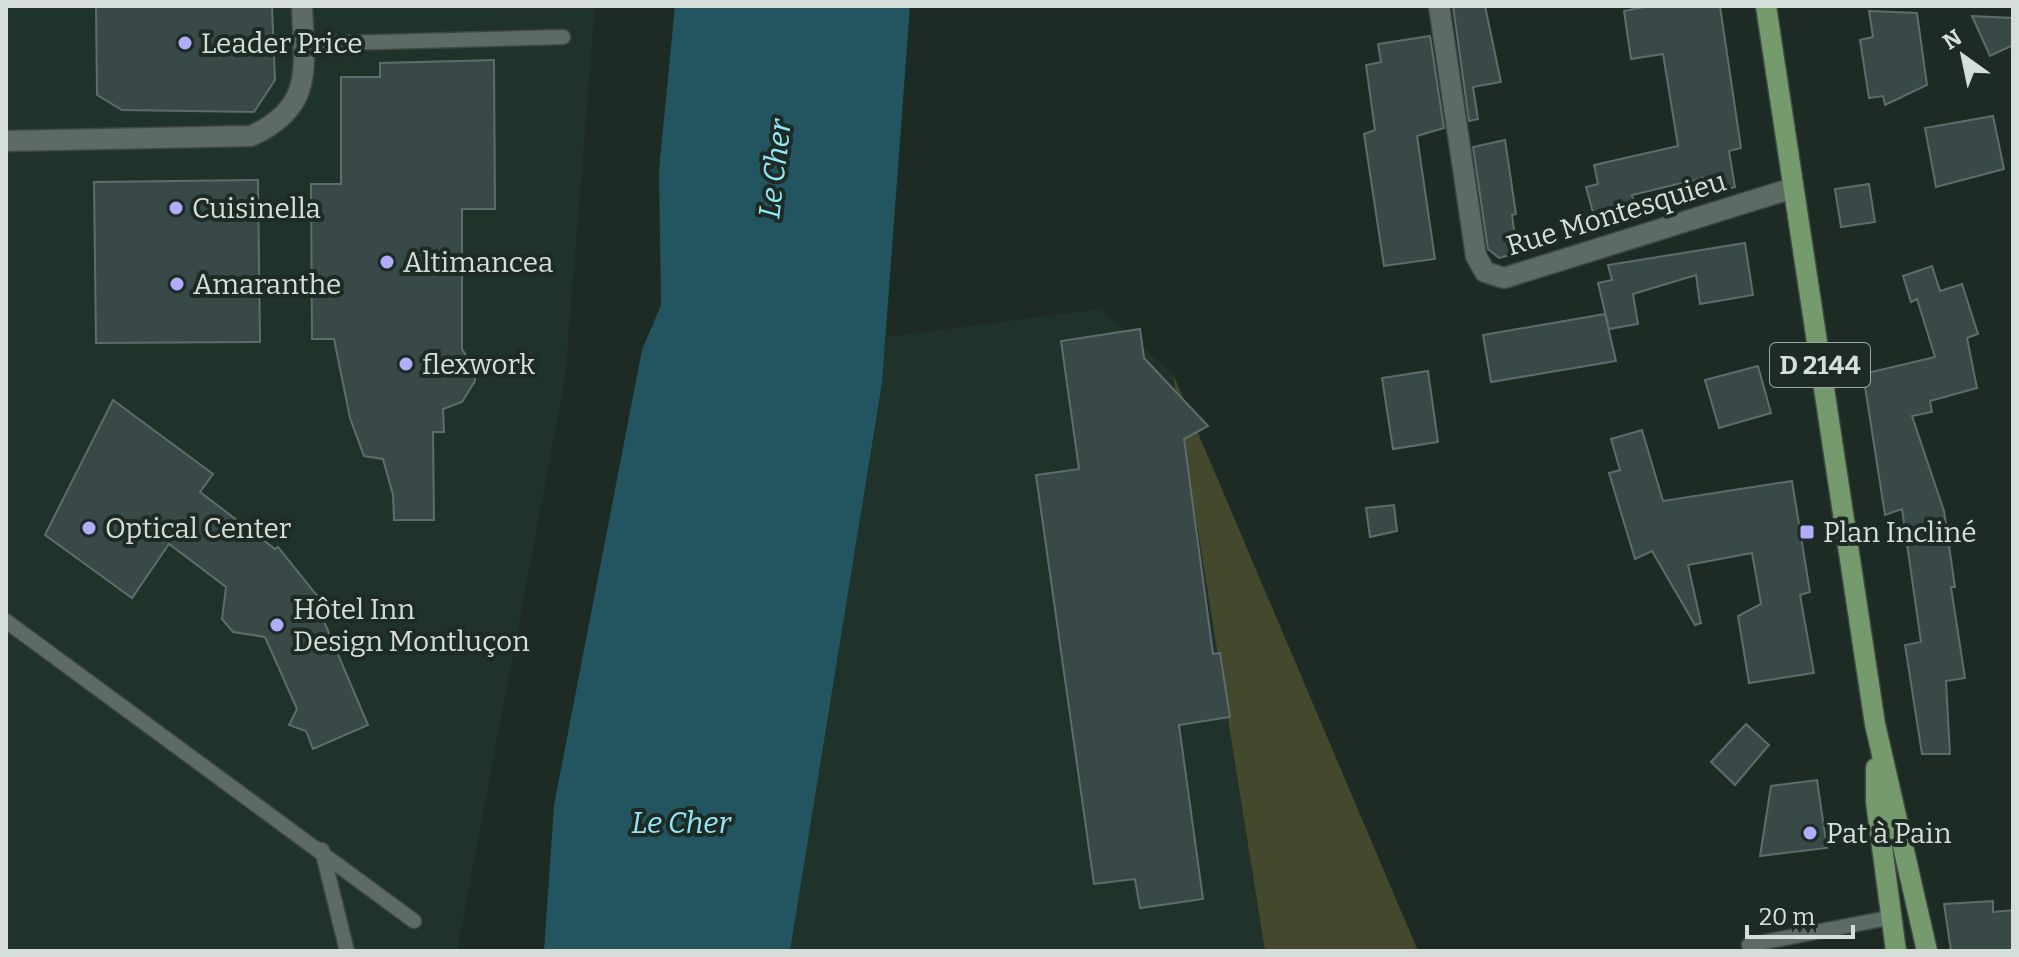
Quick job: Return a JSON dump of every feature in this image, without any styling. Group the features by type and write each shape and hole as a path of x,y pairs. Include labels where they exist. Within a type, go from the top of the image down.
{"main road":[{"name":"D 2144","path":"1766,6 1875,724 1927,951"},
{"name":"D 2144","path":"1875,724 1876,802"},
{"path":"1876,802 1888,918 1896,951"},
{"path":"1876,802 1911,951"},
{"path":"1886,951 1888,918"}],"street":[{"path":"6,141 251,136 277,125 292,110 304,83 302,6"},
{"name":"Rue Montesquieu","path":"1439,6 1476,256 1485,272 1504,278 1793,188"}],"lane":[{"path":"303,44 563,37"},
{"path":"6,621 322,850 414,921"},
{"path":"322,850 347,951"},
{"path":"1749,945 1888,918"}],"shaded area":[{"path":"6,6 595,6 565,379 457,951 6,951"},
{"path":"1100,309 1173,374 1265,951 790,951 882,383 886,337"},
{"path":"1173,374 1418,951 1265,951"}],"water":[{"name":"Le Cher","path":"675,6 910,6 882,383 790,951 544,951 554,805 642,350 661,305 659,170"}],"building":[{"name":"Leader Price","path":"96,6 272,6 275,80 254,112 122,110 97,95"},
{"path":"1453,6 1485,6 1501,82 1473,87 1478,119 1469,121"},
{"path":"1649,6 1720,6 1741,148 1729,151 1735,187 1705,196 1703,178 1632,195 1638,216 1597,227 1586,187 1598,184 1594,165 1678,146 1663,54 1631,59 1624,11"},
{"path":"1869,11 1917,13 1927,85 1885,105 1883,96 1869,98 1860,40 1873,37"},
{"path":"1972,16 2013,18 2013,45 1990,56"},
{"path":"1430,36 1444,128 1417,136 1435,259 1384,266 1364,134 1375,130 1366,65 1381,62 1378,44"},
{"name":"Altimancea","path":"494,60 495,209 462,209 462,349 475,370 475,381 462,402 443,409 444,432 433,432 434,520 394,520 393,495 383,459 364,456 350,418 334,339 312,339 311,184 341,184 341,77 380,77 380,63"},
{"path":"1993,116 2004,169 1936,187 1925,128"},
{"path":"1505,140 1516,214 1512,215 1517,253 1499,258 1488,249 1473,147"},
{"name":"Amaranthe","path":"258,180 260,342 96,343 94,182"},
{"path":"1869,184 1875,222 1841,227 1835,189"},
{"path":"1745,243 1753,295 1700,304 1696,275 1633,294 1638,324 1609,329 1598,283 1612,280 1608,265"},
{"path":"1932,266 1940,291 1962,284 1978,334 1967,338 1977,388 1930,401 1932,412 1912,416 1944,511 1955,587 1951,587 1965,678 1946,681 1950,754 1922,754 1905,645 1921,642 1902,509 1885,515 1863,374 1935,357 1917,299 1911,302 1903,276"},
{"path":"1605,314 1616,361 1491,382 1483,335"},
{"path":"1140,329 1144,358 1208,426 1184,439 1213,654 1220,653 1230,717 1179,725 1203,899 1140,908 1135,879 1094,884 1036,475 1079,469 1061,341"},
{"path":"1758,366 1771,413 1719,428 1705,380"},
{"path":"1428,371 1438,442 1393,449 1382,378"},
{"path":"113,400 213,474 200,492 275,549 278,547 318,597 315,600 368,725 313,749 306,731 289,725 297,709 265,637 233,632 222,619 226,587 169,544 132,598 45,535"},
{"path":"1642,430 1663,501 1792,481 1810,592 1800,595 1814,673 1749,683 1738,616 1761,604 1752,553 1688,565 1701,623 1695,625 1652,551 1635,559 1609,473 1620,470 1611,439"},
{"path":"1394,505 1397,531 1370,537 1366,508"},
{"path":"1746,724 1769,745 1735,785 1711,762"},
{"path":"1817,780 1827,848 1760,856 1771,786"},
{"path":"1993,901 1993,912 2013,910 2013,951 1951,951 1944,904"}],"place":[{"name":"Leader Price","path":"185,43"},
{"name":"Cuisinella","path":"176,208"},
{"name":"Altimancea","path":"387,262"},
{"name":"Amaranthe","path":"177,284"},
{"name":"flexwork","path":"406,364"},
{"name":"Optical Center","path":"89,528"},
{"name":"Plan Incliné","path":"1807,532"},
{"name":"Hôtel Inn Design Montluçon","path":"277,625"},
{"name":"Pat à Pain","path":"1810,833"}]}
